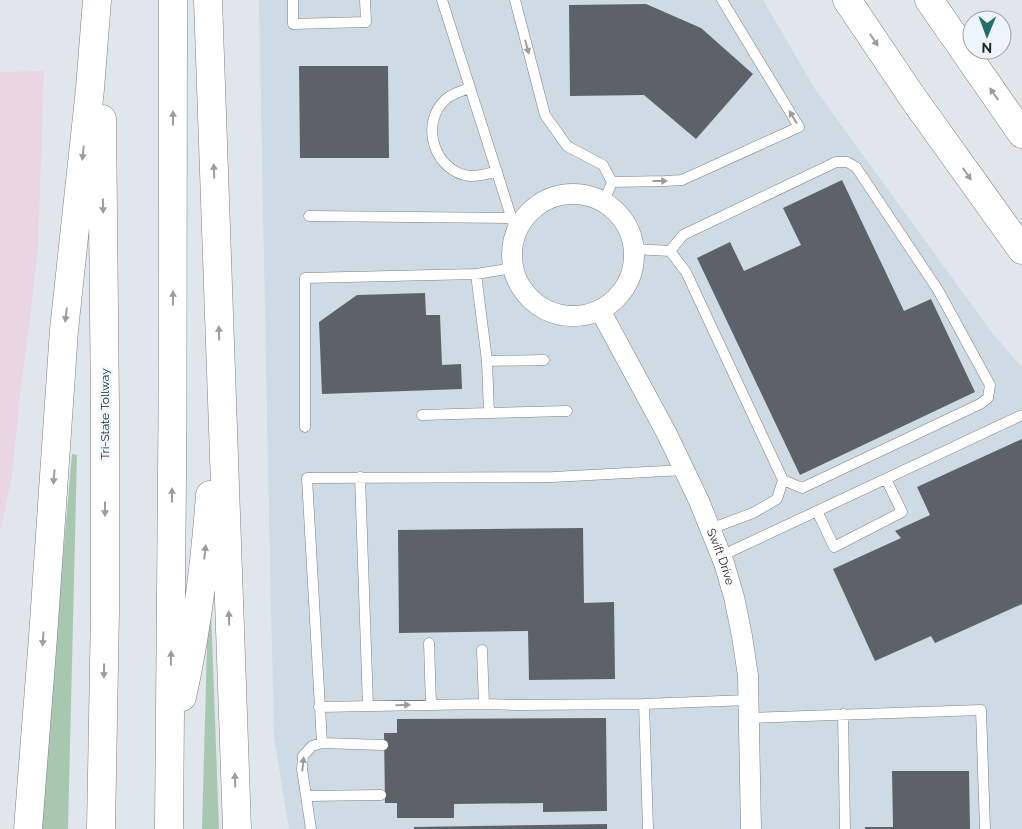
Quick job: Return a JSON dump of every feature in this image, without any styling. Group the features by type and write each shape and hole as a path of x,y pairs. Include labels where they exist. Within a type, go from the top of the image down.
{"highway":[{"path":"28,829 64,330 98,0"},
{"name":"Tri-State Tollway","path":"98,0 105,409 105,611 101,829"},
{"path":"169,829 174,197 172,0"},
{"path":"208,0 237,829"},
{"path":"847,0 913,98 1022,250"},
{"path":"929,0 1022,134"},
{"path":"170,754 191,655 199,606 206,551 220,366"}],"street":[{"path":"563,195 584,195 604,202 616,211 631,235 634,249 633,267 627,285 615,299 600,310 582,316 564,316 546,310 531,300 520,285 513,268 514,225 543,201 563,195"},
{"name":"Swift Drive","path":"600,310 667,434 699,502 721,556 734,597 748,676 751,829"}],"lane":[{"path":"293,0 293,24 366,22 365,0"},
{"path":"309,216 514,225 442,0"},
{"path":"515,0 545,115 567,146 603,166 612,182"},
{"path":"612,182 665,182 682,180 800,127 722,0"},
{"path":"470,88 457,92 445,100 437,111 432,124 432,138 436,152 444,163 456,171 469,176 483,175 496,171"},
{"path":"670,251 683,235 836,162 847,162 856,167 938,290 990,385 988,398 980,404 802,488 783,480"},
{"path":"604,202 612,182"},
{"path":"634,249 670,251 686,272 783,480 777,500 753,513 710,529"},
{"path":"305,428 305,278 476,274 513,268"},
{"path":"476,274 488,361 489,413"},
{"path":"488,361 544,360"},
{"path":"422,415 567,411"},
{"path":"721,556 1022,415"},
{"path":"322,743 307,478 553,477 684,470"},
{"path":"360,477 368,706"},
{"path":"817,511 834,546 902,512 886,479"},
{"path":"430,642 431,705"},
{"path":"482,650 484,704"},
{"path":"319,707 644,704 843,714 981,710 985,829"},
{"path":"644,704 648,829"},
{"path":"843,714 845,829"},
{"path":"311,829 302,769 303,756 312,746 322,743 383,745"},
{"path":"306,796 381,795"}],"shaded area":[{"path":"259,0 763,0 815,89 990,330 1022,368 1022,829 289,829 274,737"},
{"path":"44,71 38,246 12,475 0,533 0,72"}],"green space":[{"path":"72,454 77,455 68,829 39,829"},
{"path":"208,610 211,610 219,829 202,829"}],"building":[{"path":"646,4 701,28 753,74 696,139 644,95 570,96 569,5"},
{"path":"299,66 388,66 389,158 300,158"},
{"path":"842,180 904,311 931,299 975,392 800,475 697,258 730,242 744,271 801,245 783,208"},
{"path":"425,293 426,315 440,315 442,365 461,364 462,389 322,394 319,322 357,295"},
{"path":"1022,439 1022,604 935,643 931,636 875,661 833,569 901,538 895,531 930,515 917,487"},
{"path":"583,528 584,603 614,602 615,679 529,680 528,631 399,633 398,530"},
{"path":"606,718 607,811 543,812 543,803 454,804 454,818 397,818 397,803 385,803 384,733 397,733 397,719"},
{"path":"892,771 969,771 970,829 865,829 865,827 893,827"},
{"path":"607,824 607,829 414,829 414,827"}]}
